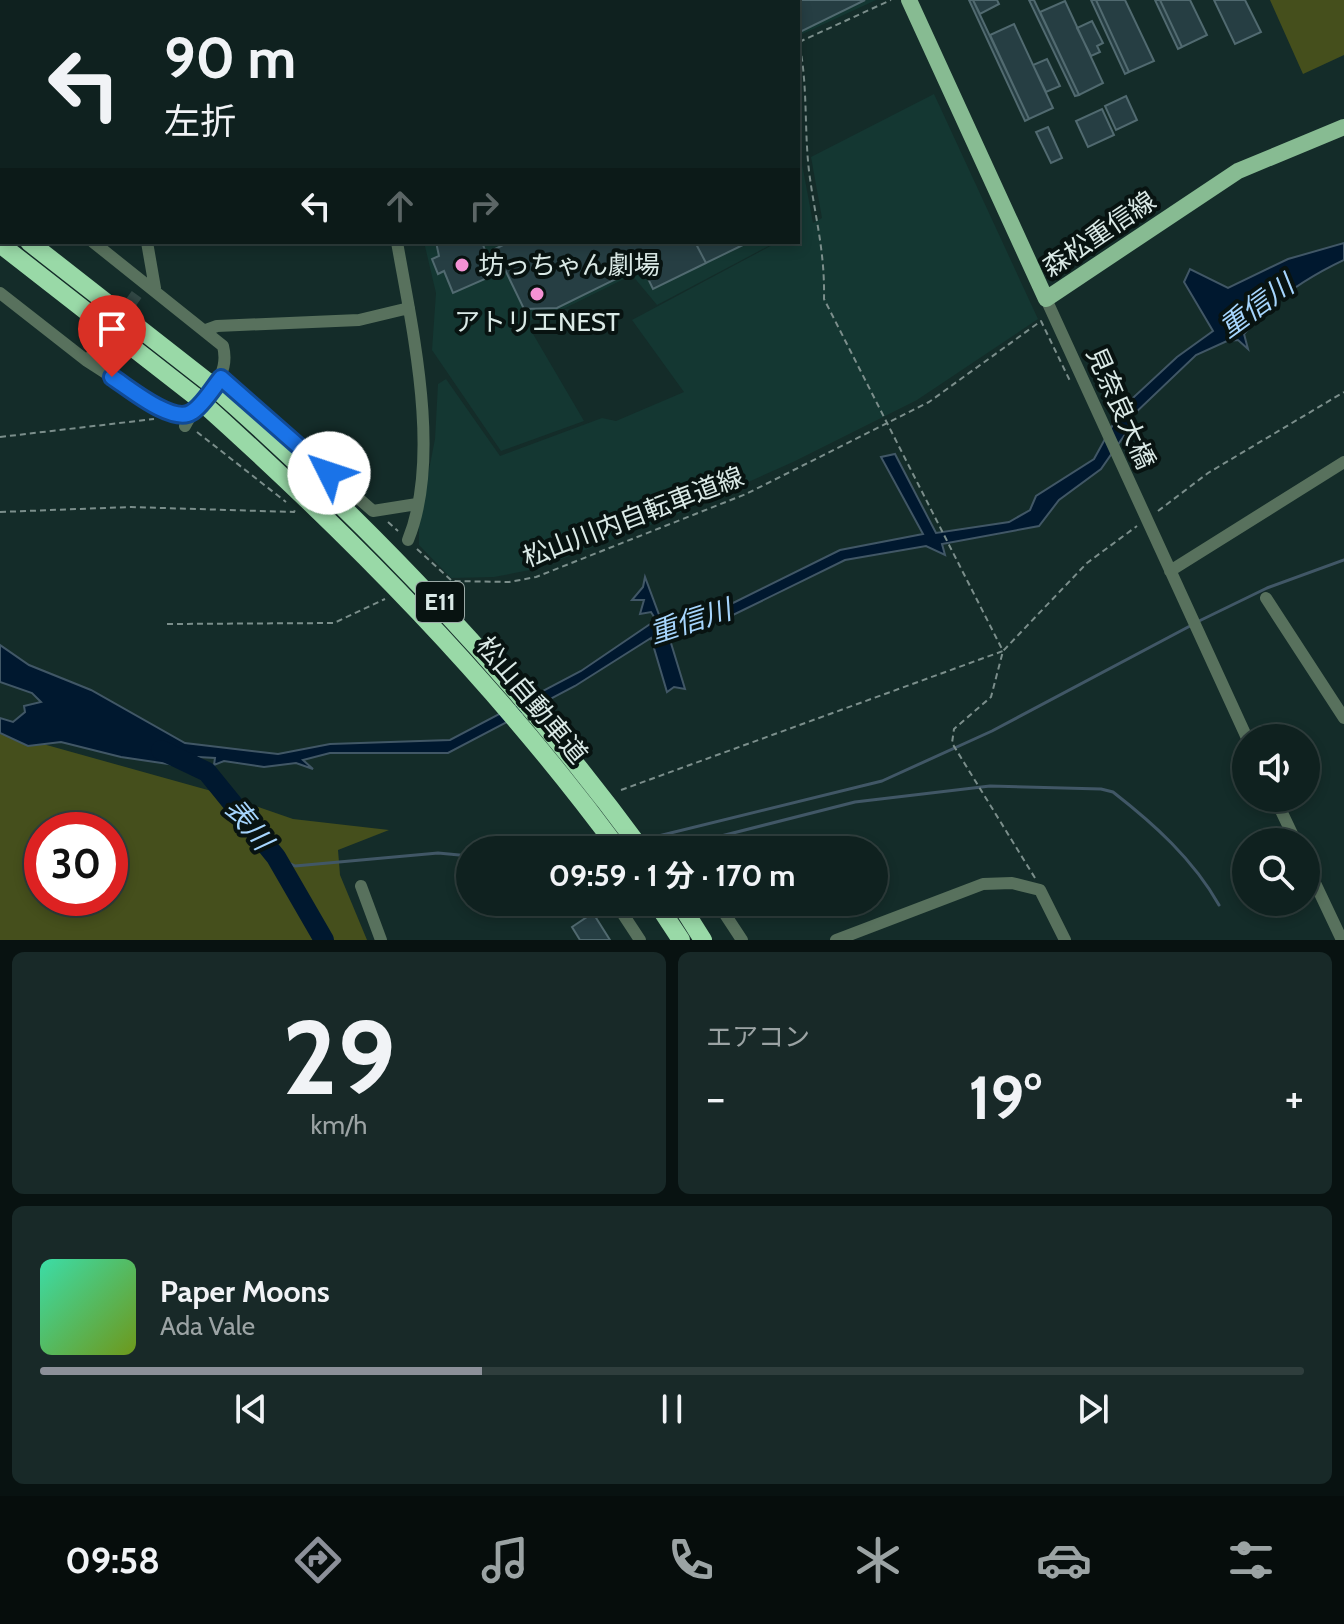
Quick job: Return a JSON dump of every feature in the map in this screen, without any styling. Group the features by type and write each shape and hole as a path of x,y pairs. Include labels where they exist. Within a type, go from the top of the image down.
{"highway":[{"name":"松山自動車道","path":"0,244 200,399 307,470 439,601 515,687 631,836"},
{"name":"松山自動車道","path":"31,244 293,483 423,614 499,699 608,836"},
{"path":"665,916 681,940"},
{"path":"688,916 703,940"}],"main road":[{"name":"森松重信線","path":"909,0 1046,299 1238,171 1344,127"}],"street":[{"path":"0,293 87,361 173,415 200,399 226,364 223,346 151,285 96,244"},
{"path":"147,244 151,285"},
{"path":"397,244 425,436 417,504 408,540"},
{"path":"137,294 151,285"},
{"name":"見奈良大橋","path":"1046,299 1141,520 1170,571 1241,724"},
{"path":"206,330 217,326 359,320 409,308"},
{"path":"87,361 98,348"},
{"path":"200,399 373,511 417,504"},
{"path":"1170,571 1344,462"},
{"path":"1266,598 1344,718"},
{"path":"836,940 983,884 1012,883 1040,890 1065,940"},
{"path":"361,886 381,940"},
{"path":"1320,894 1342,940"},
{"path":"624,916 640,940"},
{"path":"726,916 742,940"}],"path":[{"path":"800,42 891,0"},
{"path":"800,48 807,89 809,172 825,258 824,299 1003,651 991,697 954,729 952,743 1040,890"},
{"name":"松山川内自転車道線","path":"373,511 452,581 509,582 536,577 746,494 929,402 1041,321 1045,328"},
{"path":"621,790 1003,651 1087,563 1141,520 1208,473 1344,392"},
{"path":"0,512 131,507 294,512 299,503 276,498 215,444 200,399"},
{"path":"0,437 156,419"},
{"path":"167,624 334,623 369,606"}],"shaded area":[{"path":"800,0 876,0 800,35"},
{"path":"934,94 1038,319 917,400 793,462 661,521 535,569 494,577 451,578 419,545 419,521 435,439 438,384 446,379 500,456 602,418 616,421 684,392 632,320 774,244 800,244 800,153 813,223 822,218 811,157"},
{"path":"424,244 772,244 657,305 632,275 553,314 526,322 584,421 501,451 432,350 436,293"}],"green space":[{"path":"1270,0 1344,0 1344,55 1303,74"},
{"path":"0,732 215,792 293,819 389,830 338,850 340,875 367,940 0,940"}],"water":[{"name":"重信川","path":"1344,243 1344,260 1290,292 1254,322 1244,334 1248,349 1238,340 1227,341 1196,355 1132,416 1126,433 1101,469 1059,500 1039,526 942,544 945,555 926,546 845,560 733,615 667,630 685,689 674,687 667,692 651,638 575,686 448,753 330,753 303,760 313,769 296,763 264,767 224,761 214,765 215,758 198,757 175,765 121,757 61,742 28,746 0,733 0,718 13,722 25,712 24,706 41,702 32,693 0,682 0,645 29,665 91,690 185,743 278,754 330,744 450,740 581,671 656,620 651,612 640,614 644,600 632,600 643,587 645,577 661,620 727,606 840,550 923,534 881,457 895,454 936,533 1009,522 1030,510 1036,496 1094,459 1122,408 1177,357 1213,331 1184,282 1190,269 1228,288 1288,259"}],"building":[{"path":"800,0 865,0 800,32"},
{"path":"969,0 973,0 1029,119 1025,121"},
{"path":"973,0 997,0 999,4 980,14"},
{"path":"1029,0 1034,0 1079,95 1075,96"},
{"path":"1091,0 1096,0 1129,72 1125,74"},
{"path":"1096,0 1125,0 1154,61 1129,72"},
{"path":"1155,0 1160,0 1182,47 1178,49"},
{"path":"1160,0 1190,0 1207,35 1182,47"},
{"path":"1214,0 1245,0 1261,32 1235,44"},
{"path":"1065,1 1103,83 1079,95 1040,12"},
{"path":"1092,21 1103,43 1097,46 1100,52 1091,56 1077,28"},
{"path":"1014,24 1053,108 1029,119 990,35"},
{"path":"1047,59 1060,86 1046,92 1033,65"},
{"path":"1126,96 1137,120 1116,130 1105,106"},
{"path":"1102,109 1114,135 1088,147 1076,121"},
{"path":"1048,127 1062,158 1051,163 1036,132"},
{"name":"坊っちゃん劇場","path":"436,244 483,244 494,275 453,293 444,271 438,274 432,259 439,256"},
{"path":"505,244 696,244 706,263 653,289 642,266 557,308 524,309 495,249"},
{"path":"696,244 745,244 706,263"},
{"path":"588,916 595,916 610,940 580,940 572,927"}],"waterway":[{"path":"1197,622 1267,588 1344,560"},
{"path":"658,836 882,781 992,731 1190,626"},
{"name":"表川","path":"161,750 207,772 276,857 324,940"},
{"path":"721,836 855,802 990,786 1101,789 1113,792 1172,843 1197,872 1219,905"},
{"path":"276,857 295,866 438,853 456,855"}],"tunnel":[{"path":"98,348 137,294"}],"place":[{"name":"坊っちゃん劇場","path":"462,265"},
{"name":"アトリエNEST","path":"537,294"}],"route":[{"path":"112,377 173,415 191,414 221,378 329,473"}]}
